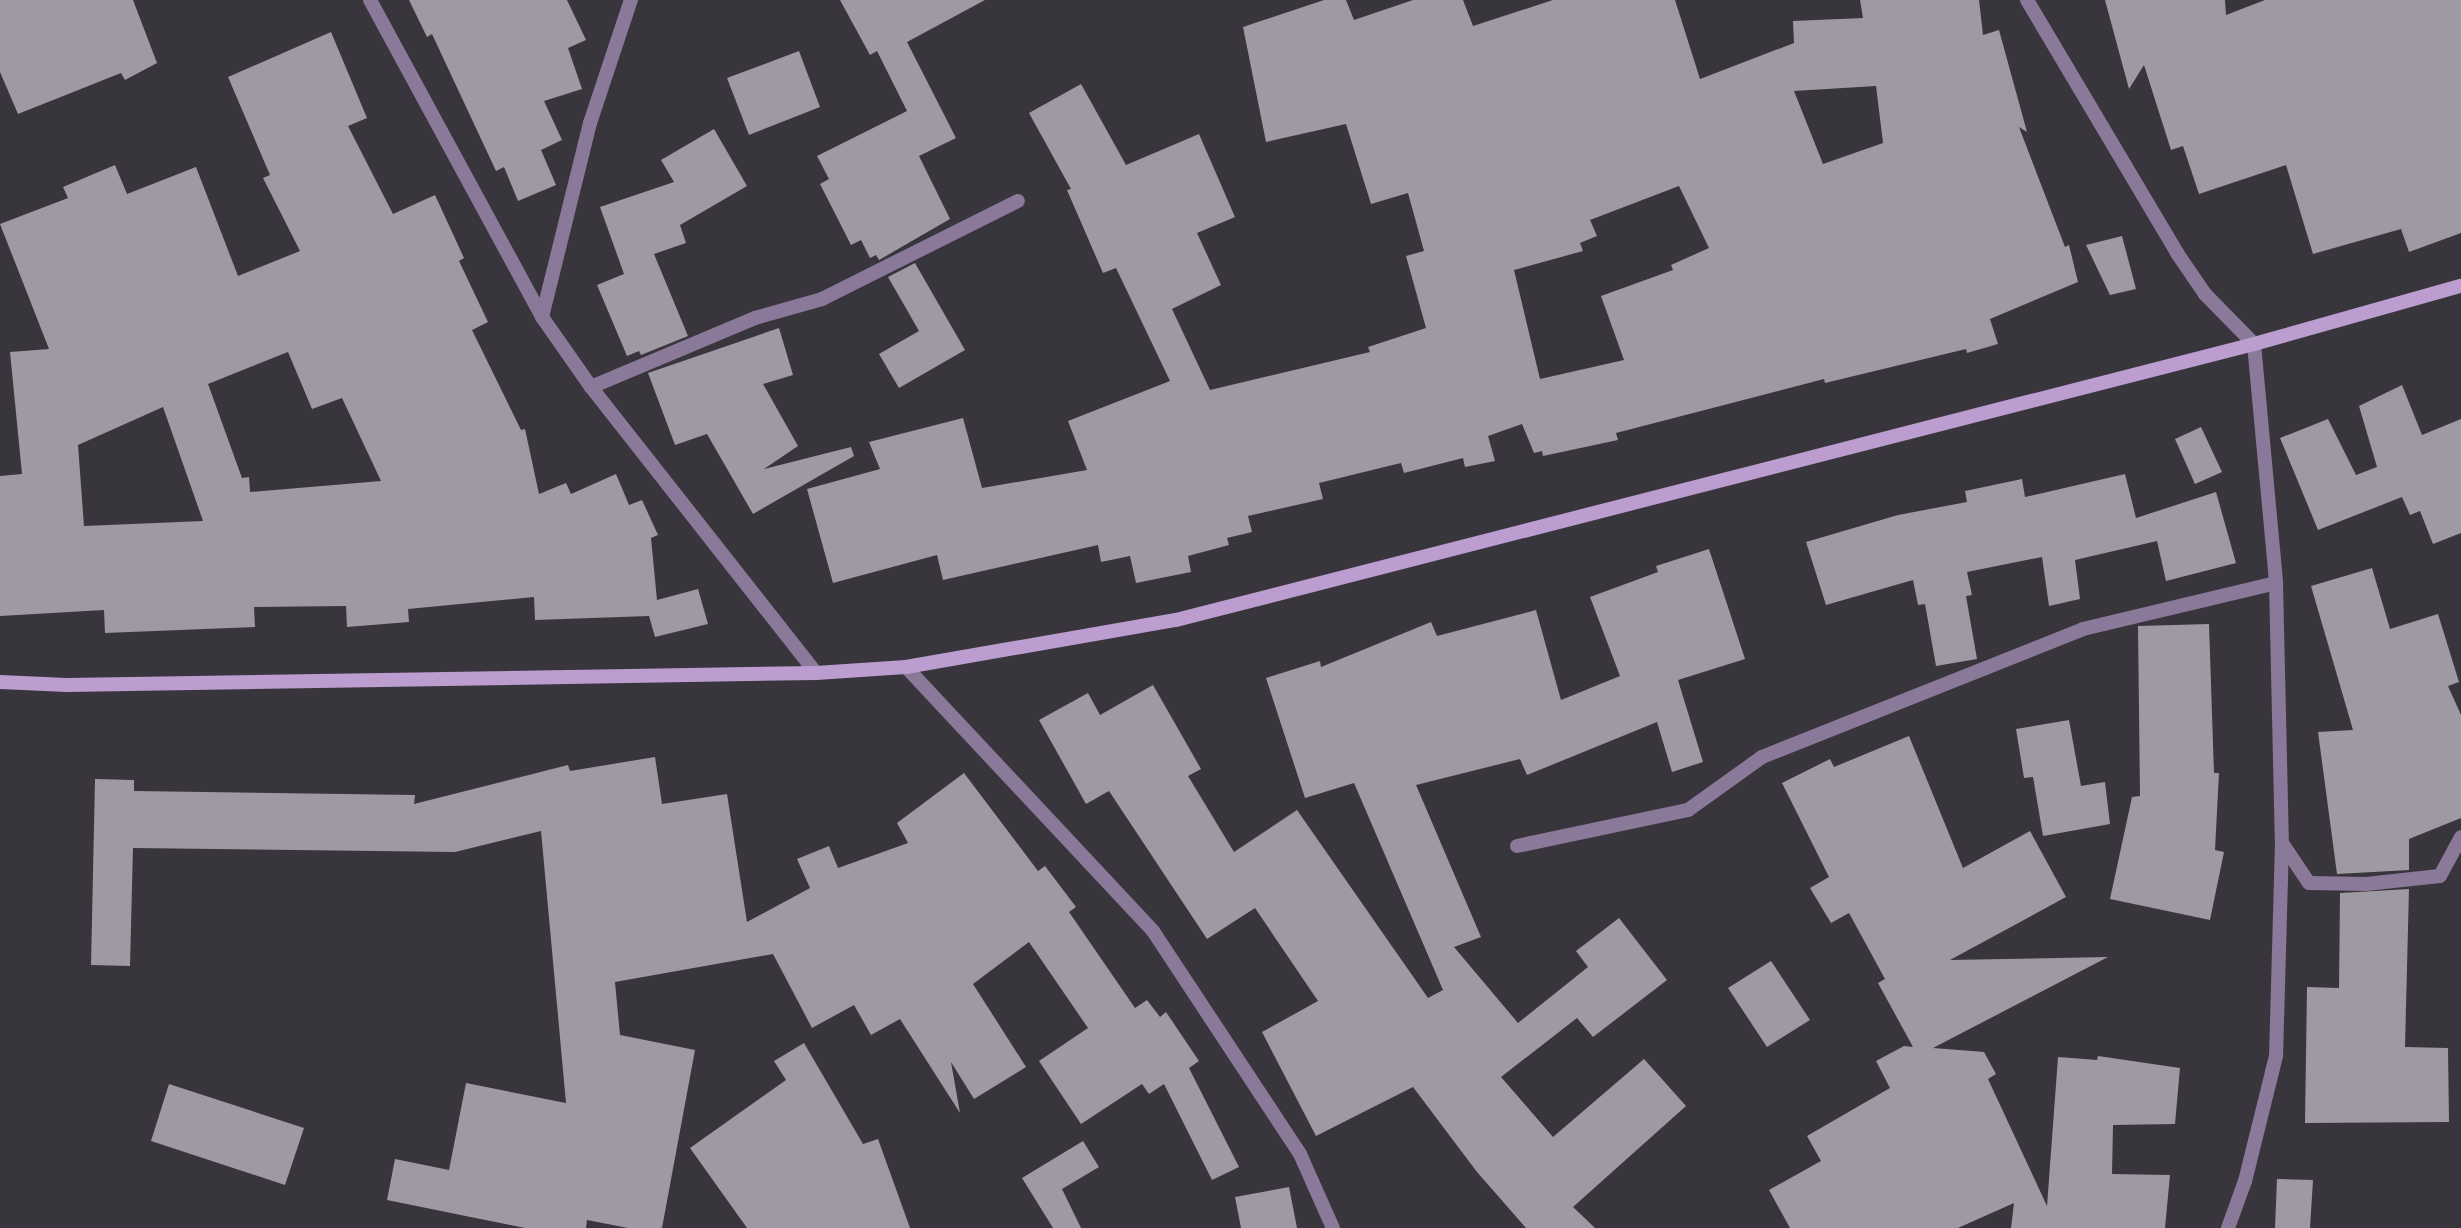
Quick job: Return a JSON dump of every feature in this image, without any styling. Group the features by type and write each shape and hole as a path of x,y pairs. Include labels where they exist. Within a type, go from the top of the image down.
{"main road":[{"path":"0,682 67,685 816,673 906,667 1176,620 2254,345 2461,286"}],"street":[{"path":"370,0 541,317 591,387 816,673"},
{"path":"541,317 590,123 631,0"},
{"path":"2027,0 2177,253 2205,294 2254,345 2276,583 2282,843 2276,1056 2245,1181 2228,1228"},
{"path":"591,387 755,317 822,299 1018,201"},
{"path":"1517,846 1688,810 1762,757 2083,629 2276,583"},
{"path":"906,667 1153,931 1300,1154 1333,1228"},
{"path":"2282,843 2309,883 2365,884 2440,876 2461,837"}],"building":[{"path":"0,0 133,0 157,63 125,80 121,73 18,114 0,72"},
{"path":"409,0 567,0 586,40 568,48 582,89 544,101 562,140 541,150 556,185 518,201 504,167 496,171 432,34 427,37"},
{"path":"840,0 985,0 907,42 956,138 919,156 950,219 879,260 876,255 870,258 861,240 851,245 820,184 829,179 817,156 907,111 877,51 870,55"},
{"path":"1324,0 1346,0 1354,20 1413,0 1463,0 1473,26 1553,0 1675,0 1700,79 1794,43 1793,21 1863,18 1860,0 1979,0 1983,35 1999,30 2027,132 2019,127 2065,247 2069,245 2078,282 1990,319 1998,344 1967,353 1966,349 1825,383 1824,379 1616,433 1618,440 1543,456 1542,451 1534,453 1522,424 1488,436 1495,461 1465,467 1463,458 1404,473 1401,463 1319,483 1323,499 1248,516 1252,532 1227,538 1229,545 1188,556 1191,572 1136,583 1130,556 1101,562 1098,545 943,580 937,555 833,583 807,489 880,469 869,442 963,418 982,488 1087,470 1068,421 1170,381 1116,268 1103,273 1067,190 1071,189 1029,113 1081,84 1126,165 1199,134 1235,217 1197,233 1221,285 1172,309 1210,390 1370,352 1368,347 1426,328 1406,256 1424,251 1408,193 1371,204 1346,124 1266,142 1243,27","holes":["1876,86 1883,143 1823,164 1794,91","1679,186 1709,248 1671,265 1673,270 1601,296 1624,360 1540,379 1514,270 1583,251 1580,243 1597,236 1590,220"]},
{"path":"2105,0 2225,0 2226,15 2265,0 2461,0 2461,233 2409,252 2401,229 2313,254 2286,165 2199,194 2183,146 2171,150 2144,65 2129,89"},
{"path":"331,32 367,118 348,126 393,214 435,195 464,258 459,261 488,322 472,330 521,430 525,429 539,494 566,483 571,494 616,474 629,505 642,500 658,535 651,538 657,600 698,589 708,624 655,637 649,616 535,620 534,597 408,609 409,622 347,627 346,606 254,607 255,627 105,633 104,610 0,616 0,476 22,474 10,352 49,349 0,224 68,198 63,187 115,165 127,194 196,167 238,276 300,251 263,178 270,175 228,77","holes":["288,352 312,409 342,398 381,481 250,492 249,477 242,478 208,384","163,407 203,521 84,526 78,445"]},
{"path":"799,51 820,107 749,135 727,78"},
{"path":"714,129 747,186 680,225 686,243 654,254 688,336 641,355 639,351 627,356 597,285 624,274 600,207 674,182 661,160"},
{"path":"2122,236 2136,289 2110,295 2086,245"},
{"path":"915,263 965,350 899,388 879,354 919,331 888,277"},
{"path":"779,328 793,375 763,384 798,446 764,469 851,447 854,456 753,514 707,434 675,445 648,373"},
{"path":"2402,385 2422,435 2461,419 2461,533 2433,544 2420,511 2410,515 2402,497 2318,530 2280,438 2328,419 2356,475 2377,467 2359,406"},
{"path":"2201,427 2222,472 2195,484 2175,439"},
{"path":"2125,474 2136,518 2216,492 2236,563 2166,581 2157,541 2075,560 2080,599 2049,606 2042,557 1967,572 1972,595 1966,596 1977,659 1936,666 1925,604 1918,605 1913,580 1826,605 1806,542 1898,515 1967,502 1965,491 2022,479 2025,497"},
{"path":"1709,549 1745,659 1678,680 1703,762 1672,772 1657,722 1527,775 1520,759 1416,785 1481,937 1454,947 1518,1023 1588,967 1576,951 1619,918 1667,980 1593,1037 1577,1018 1501,1077 1553,1137 1644,1059 1686,1106 1573,1207 1595,1228 1526,1228 1477,1172 1413,1087 1316,1136 1262,1032 1318,1001 1255,908 1207,939 1109,791 1086,804 1039,720 1088,693 1100,715 1153,685 1201,769 1188,776 1234,852 1297,810 1428,998 1443,990 1354,783 1305,798 1266,678 1320,661 1321,667 1431,622 1437,636 1536,610 1561,700 1620,676 1590,597 1658,572 1656,566"},
{"path":"2372,568 2390,629 2438,614 2459,682 2448,686 2461,715 2461,818 2409,839 2409,870 2337,874 2318,732 2353,730 2311,586"},
{"path":"2209,624 2214,773 2219,773 2215,850 2224,852 2210,920 2110,899 2132,797 2140,796 2138,626"},
{"path":"2069,720 2081,786 2105,782 2110,824 2043,836 2033,777 2024,778 2016,729"},
{"path":"1909,736 1963,868 2030,831 2066,897 1950,960 2108,957 1933,1048 1984,1052 1996,1074 1988,1079 2047,1206 2058,1057 2097,1060 2098,1056 2180,1068 2175,1124 2113,1125 2112,1174 2170,1175 2165,1228 2011,1228 2014,1203 1958,1228 1790,1228 1769,1190 1821,1161 1807,1136 1890,1088 1876,1061 1904,1046 1913,1047 1878,983 1885,979 1849,913 1831,923 1810,888 1829,877 1782,783 1830,759 1834,767"},
{"path":"655,757 662,804 727,794 747,922 810,888 797,859 829,846 838,868 908,843 897,823 964,773 1038,871 1045,866 1076,907 1069,912 1135,1008 1147,1000 1160,1017 1166,1012 1199,1061 1189,1068 1239,1167 1212,1180 1164,1084 1149,1094 1142,1084 1081,1124 1039,1061 1088,1028 1029,942 973,984 1026,1067 974,1099 951,1062 960,1113 900,1019 871,1035 854,1005 812,1028 773,954 615,982 620,1035 695,1050 662,1228 628,1228 587,1220 586,1228 525,1228 387,1200 395,1159 449,1170 466,1083 566,1103 541,831 455,852 133,848 130,966 91,965 95,779 134,780 134,791 415,795 414,804 568,765 570,771"},
{"path":"2409,889 2405,1047 2448,1048 2449,1122 2305,1123 2307,987 2339,988 2340,893"},
{"path":"1771,961 1810,1020 1767,1047 1728,988"},
{"path":"804,1043 863,1144 878,1139 910,1228 747,1228 690,1148 786,1080 774,1061"},
{"path":"169,1084 304,1128 285,1185 151,1141"},
{"path":"1083,1141 1099,1167 1062,1189 1081,1228 1053,1228 1022,1178"},
{"path":"2277,1179 2313,1180 2310,1228 2275,1228"},
{"path":"1289,1187 1297,1228 1241,1228 1235,1197"}]}
